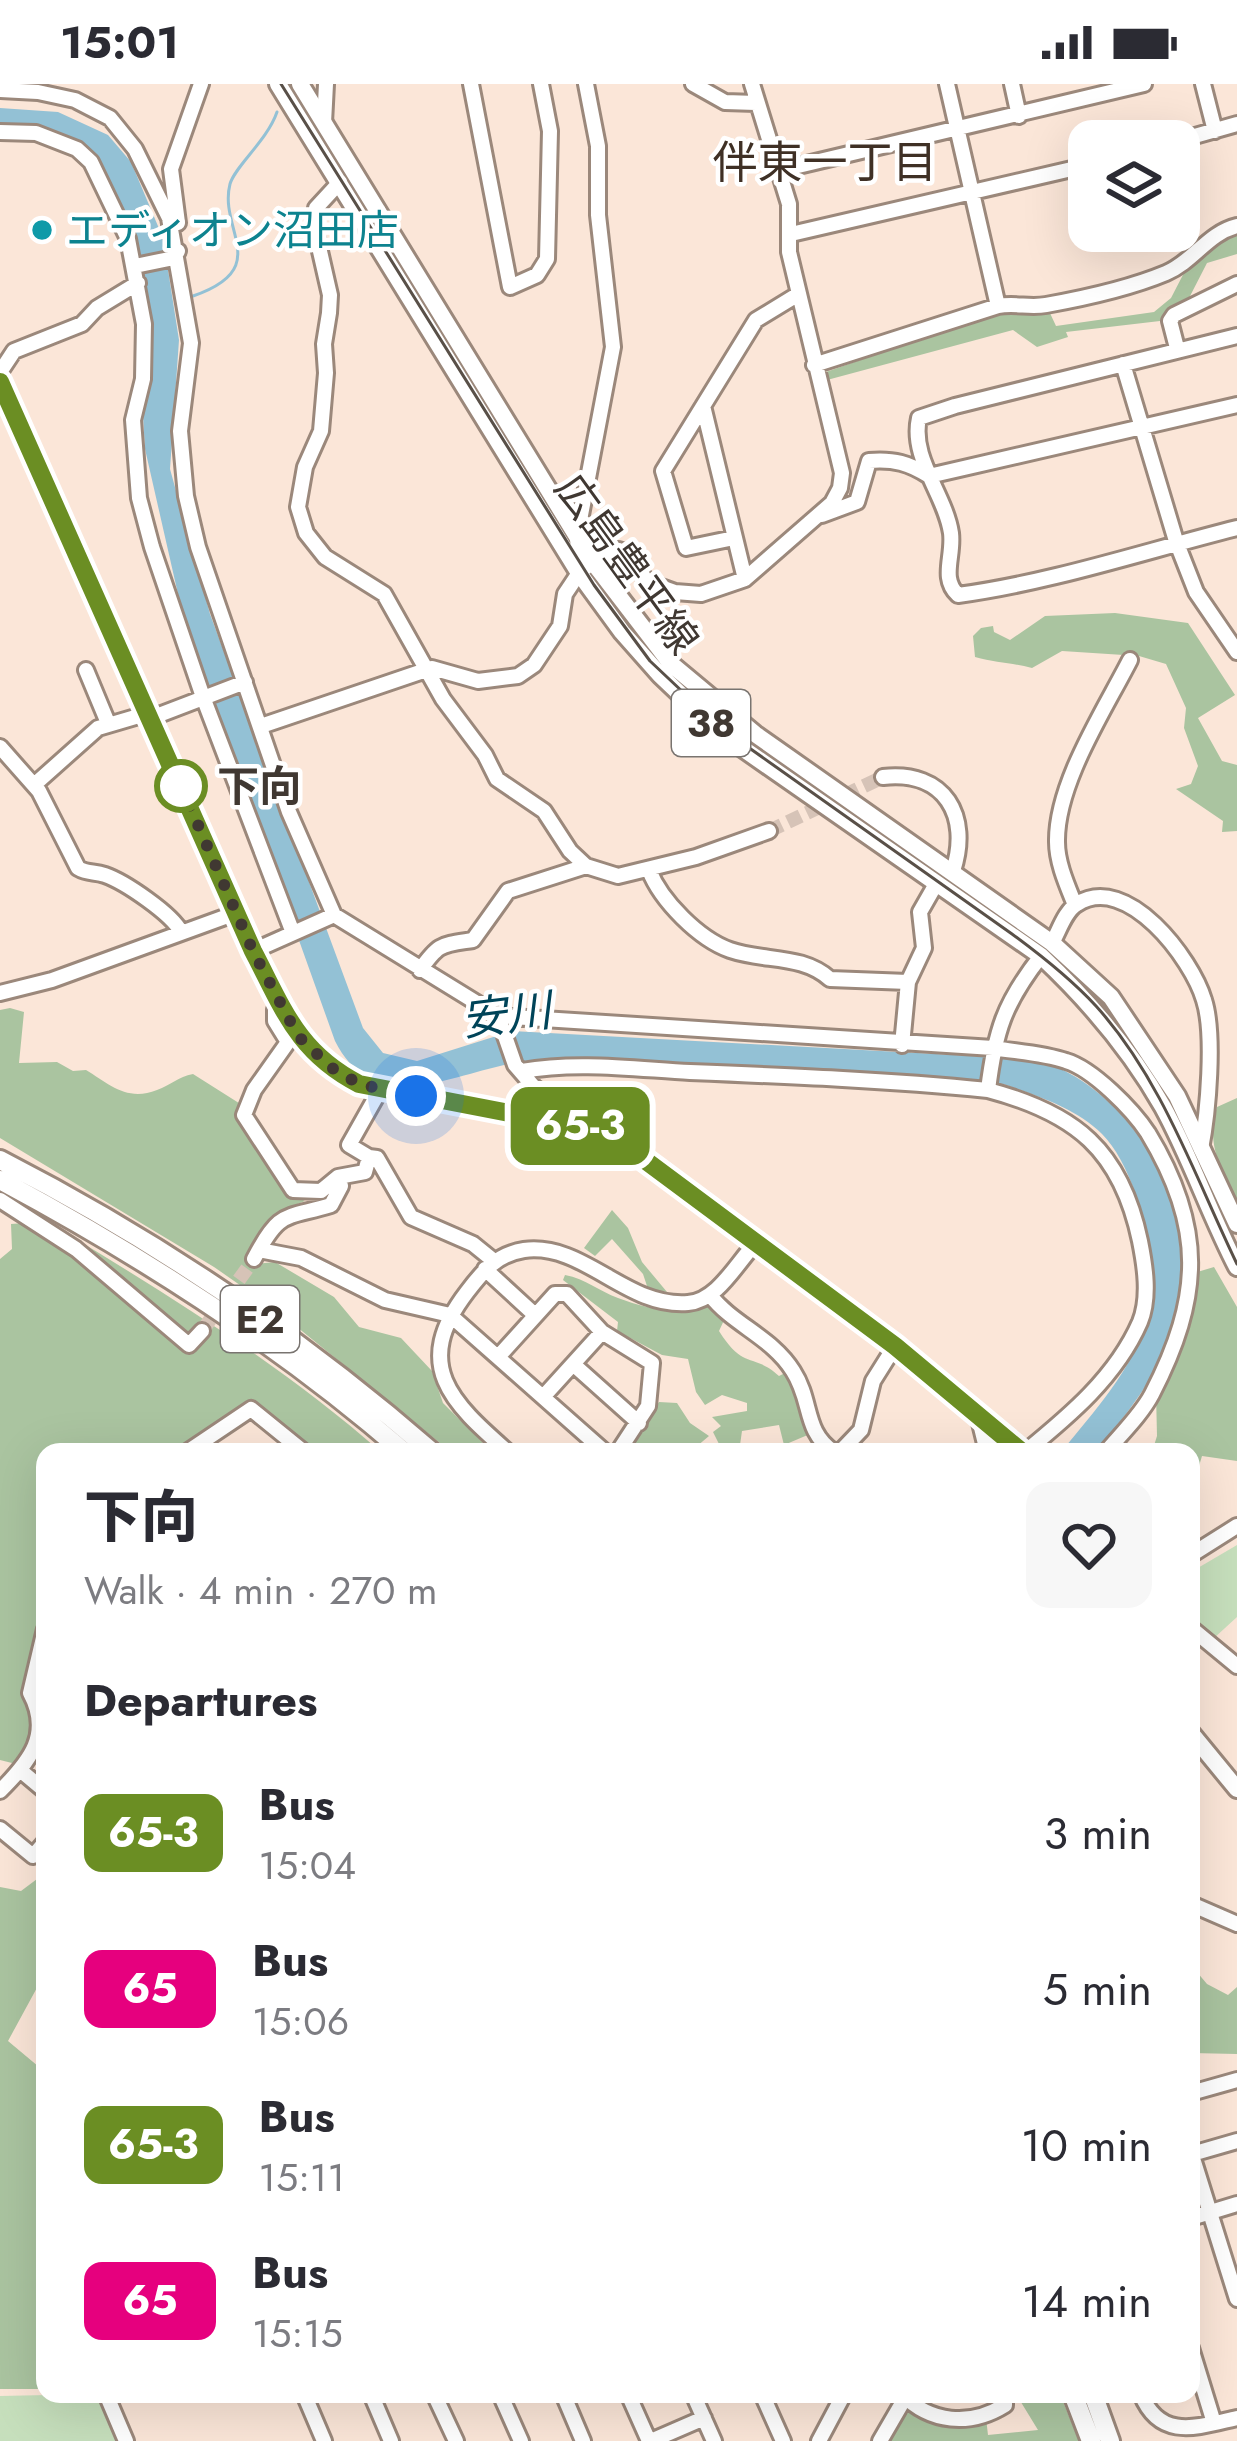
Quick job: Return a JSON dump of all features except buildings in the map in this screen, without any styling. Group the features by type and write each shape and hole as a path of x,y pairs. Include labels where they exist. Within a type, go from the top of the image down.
{"highway":[{"name":"E2","path":"0,1160 175,1260 294,1342 421,1443"},
{"name":"E2","path":"0,1180 166,1277 284,1358 393,1443"},
{"path":"1076,2403 1090,2441"},
{"path":"1096,2403 1110,2441"}],"main road":[{"name":"広島豊平線","path":"278,84 586,567 622,632 722,734 936,884 1047,949 1103,1018 1164,1109 1237,1267"},
{"name":"広島豊平線","path":"300,84 577,536 586,567 671,664 754,734 952,871 1111,998 1177,1096 1237,1224"},
{"path":"0,382 236,914 279,1007 298,1036 332,1068 380,1090 592,1129 626,1146 895,1346 1012,1443"},
{"path":"1200,1744 1237,1789"}],"street":[{"path":"175,257 180,238 171,169 201,84"},
{"path":"324,123 326,84"},
{"path":"471,84 510,286 536,275 547,259 550,131 541,84"},
{"path":"577,536 613,347 598,214 598,146 586,84"},
{"path":"693,84 725,102 756,103"},
{"path":"261,726 428,669 478,681 518,676 534,665 560,626 565,594 586,567 618,550 629,553 647,582 675,592 701,594 745,579 832,503 842,473 797,295 789,252 789,205 752,84"},
{"path":"947,84 998,306"},
{"path":"1012,84 1019,116"},
{"path":"777,171 1140,84"},
{"path":"1204,84 1215,131"},
{"path":"0,90 75,100 110,118 135,149 169,218 191,343 181,431 186,496 198,548 289,812 332,916 498,1016 993,1048 1070,1061 1136,1114 1170,1172 1183,1204 1191,1247 1189,1302 1150,1398 1113,1443"},
{"path":"1200,135 1237,124"},
{"path":"0,132 60,139 91,162 128,239 137,265 144,324 143,379 133,420 139,498 205,696 295,932"},
{"path":"791,234 1068,170"},
{"path":"340,182 316,208 314,224 330,295 324,344 326,398 298,507 306,533 325,557 384,594 442,699 485,755 497,779 544,811 586,866 619,876 770,831"},
{"path":"814,364 998,306 1041,307 1165,274 1186,263 1222,230 1237,226"},
{"path":"137,265 175,257"},
{"path":"0,372 14,351 82,324 97,308 138,283"},
{"path":"1177,348 1170,321 1174,315 1237,284"},
{"path":"734,538 686,548 663,471 756,320 797,295"},
{"path":"1237,336 919,418 916,428 950,529 947,578 958,595 1016,587 1237,528"},
{"path":"1123,364 1196,592 1237,652"},
{"path":"817,516 857,502 869,461 891,459 929,476 1237,405"},
{"path":"703,406 745,579"},
{"path":"1075,904 1058,858 1058,822 1076,768 1130,660"},
{"path":"86,670 108,723"},
{"path":"34,785 108,723 150,716 243,683"},
{"path":"0,747 52,812 78,868 105,874 148,899 181,932"},
{"path":"883,777 921,777 947,799 961,846 952,871"},
{"path":"420,970 435,949 473,940 508,891 586,866"},
{"path":"649,870 675,908 729,950 814,964 830,980 908,982"},
{"path":"902,1045 908,982 924,948 920,912 936,884"},
{"path":"988,1087 993,1048 1014,990 1075,904 1098,898 1135,906 1153,920 1202,992 1209,1058 1208,1115 1201,1149"},
{"path":"0,993 52,980 236,914"},
{"path":"253,951 332,916"},
{"path":"279,1007 275,1022 289,1042 254,1090 244,1115 293,1190 321,1191 338,1177 365,1172 369,1157"},
{"path":"498,1016 519,1068 534,1087 592,1129"},
{"path":"519,1068 638,1069 988,1087 1042,1107 1096,1144 1130,1201 1145,1278 1142,1318 1081,1406 1034,1443"},
{"path":"380,1090 349,1145 377,1158 411,1217 473,1244 535,1315"},
{"path":"338,1177 341,1186 331,1204 291,1213 277,1223 257,1254 301,1258 385,1300 450,1315 595,1443"},
{"path":"0,1200 76,1249 189,1345 202,1331"},
{"path":"498,1443 449,1395 439,1353 450,1315 489,1265 520,1250 543,1249 564,1254 613,1282 685,1304 710,1295 755,1244"},
{"path":"498,1357 555,1294 567,1294 602,1332 652,1363 648,1406 625,1443"},
{"path":"710,1295 785,1359 797,1378 821,1443"},
{"path":"543,1397 602,1332"},
{"path":"847,1443 861,1430 873,1381 895,1346"},
{"path":"573,1364 639,1424"},
{"path":"206,1443 251,1409 293,1443"},
{"path":"978,1414 985,1443"},
{"path":"1200,1549 1237,1526"},
{"path":"1200,1635 1237,1666"},
{"path":"36,1668 30,1694 36,1704"},
{"path":"0,1791 36,1743"},
{"path":"20,1770 36,1783"},
{"path":"0,1828 33,1856 36,1852"},
{"path":"1200,1908 1237,1924"},
{"path":"1200,2090 1237,2080"},
{"path":"1200,2150 1237,2140"},
{"path":"1200,2181 1237,2299"},
{"path":"1200,2215 1237,2204"},
{"path":"1200,2377 1214,2423"},
{"path":"110,2403 126,2441"},
{"path":"310,2403 324,2441"},
{"path":"374,2403 392,2441"},
{"path":"438,2403 456,2441"},
{"path":"504,2403 521,2441"},
{"path":"566,2403 583,2441"},
{"path":"632,2403 650,2441 704,2418"},
{"path":"697,2403 714,2441"},
{"path":"767,2403 783,2441"},
{"path":"830,2403 834,2414"},
{"path":"819,2441 840,2403"},
{"path":"880,2441 899,2403"},
{"path":"911,2403 922,2413 951,2419 995,2411 1005,2403"},
{"path":"1145,2403 1149,2412 1182,2430 1237,2418"}],"green space":[{"path":"1237,233 1237,254 1207,263 1188,300 1160,321 1066,332 1068,337 1037,347 1013,330 827,380 824,377 826,372 1012,307 1049,311 1056,326 1154,312 1171,298 1186,269 1226,235"},
{"path":"1115,613 1188,623 1235,695 1198,718 1222,761 1237,765 1237,831 1222,832 1223,821 1176,789 1191,784 1198,766 1184,728 1186,708 1166,664 1139,656 1062,651 1032,668 975,657 973,636 981,628 993,626 994,632 1010,640 1045,616"},
{"path":"0,1010 24,1012 19,1063 57,1062 136,1094 193,1074 242,1105 292,1194 305,1201 269,1224 244,1259 255,1264 275,1262 334,1297 359,1327 401,1338 432,1371 443,1403 483,1443 440,1443 276,1310 214,1267 0,1138"},
{"path":"1237,1098 1237,1204 1217,1157 1213,1133 1217,1107"},
{"path":"612,1210 628,1228 642,1262 667,1292 648,1289 643,1274 612,1239 595,1256 584,1248"},
{"path":"25,1223 59,1242 64,1232 268,1363 370,1443 296,1443 253,1407 195,1443 36,1443 36,1651 25,1702 36,1713 36,1735 16,1764 0,1760 0,1259 12,1249 11,1224"},
{"path":"1214,1267 1237,1307 1237,1461 1202,1456 1200,1463 1200,1443 1155,1443 1156,1393 1194,1273"},
{"path":"565,1275 579,1279 653,1308 677,1310 712,1303 726,1316 719,1331 735,1352 779,1376 787,1372 794,1380 810,1434 784,1443 779,1425 742,1431 740,1443 718,1443 713,1432 721,1426 712,1417 747,1411 747,1403 722,1395 705,1405 696,1392 688,1359 662,1355 617,1331 618,1322 563,1280"},
{"path":"659,1402 677,1403 690,1423 709,1436 701,1443 632,1443"},
{"path":"1237,1545 1237,1617 1213,1639 1200,1628 1200,1567"},
{"path":"36,1880 36,1990 8,2041 36,2064 36,2389 0,2389 0,1887 21,1891"},
{"path":"1200,1976 1228,1995 1237,1987 1237,2054 1200,2053"},
{"path":"36,2395 36,2403 100,2403 116,2441 0,2441 0,2396"},
{"path":"1022,2403 1064,2403 1079,2441 890,2441 902,2416 910,2412 935,2422 986,2418 988,2435 1038,2430"}],"water":[{"path":"0,108 58,112 108,135 131,162 163,238 179,340 170,469 210,614 363,1028 383,1053 417,1061 512,1031 1009,1058 1063,1070 1117,1110 1140,1137 1172,1200 1185,1268 1182,1301 1169,1343 1136,1400 1103,1443 1068,1443 1111,1390 1141,1338 1151,1299 1149,1249 1136,1196 1115,1151 1092,1125 1068,1110 1003,1084 556,1059 507,1064 409,1086 368,1078 350,1064 335,1041 183,616 145,449 149,313 134,239 81,146 37,126 0,126"}],"waterway":[{"path":"193,296 217,285 237,260 230,184 277,112"}],"tunnel":[{"path":"769,831 883,777"},
{"path":"202,1331 254,1259"}],"tram line":[{"path":"281,84 594,585 650,661 721,728 1012,934 1086,996 1119,1034 1159,1097 1237,1264"}],"bus line":[{"name":"65-3","path":"0,382 253,951 298,1036 332,1068 359,1084 592,1129 626,1146 895,1346 1011,1443"}],"place":[{"name":"エディオン沼田店","path":"42,230"},
{"name":"下向","path":"181,786"}],"district":[{"name":"伴東一丁目","path":"825,162"}],"route":[{"path":"181,786 279,1007 298,1036 332,1068 359,1084 416,1096"}],"water label":[{"name":"安川","path":"506,1015"}]}
